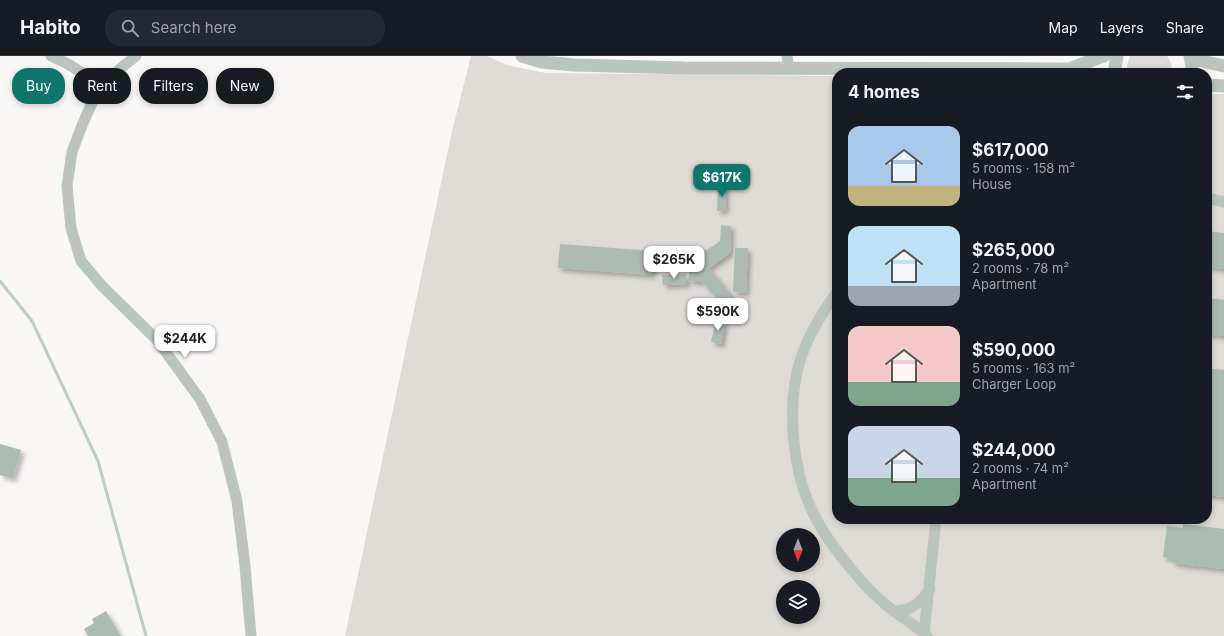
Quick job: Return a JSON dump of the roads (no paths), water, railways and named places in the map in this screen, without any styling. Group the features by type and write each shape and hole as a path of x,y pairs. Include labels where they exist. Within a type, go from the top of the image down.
{"street":[{"path":"52,56 74,68"},
{"path":"121,68 136,56"},
{"path":"522,56 542,62 574,65 684,68 788,62 1029,68"},
{"path":"1072,68 1104,56"},
{"path":"1115,68 1117,56"},
{"path":"1192,68 1190,56 1224,66"},
{"path":"1212,85 1224,86"},
{"path":"92,104 72,152 67,186 71,228 81,261 102,286 157,340 200,399 222,442 237,502 246,566 252,636"},
{"path":"1212,199 1224,202"},
{"path":"832,299 821,314 812,332 797,372 792,409 793,440 800,475 809,504 829,541 858,578 893,611 926,635"},
{"path":"926,635 936,524"},
{"path":"893,611 904,611 914,607 921,601 930,589"}],"waterway":[{"path":"0,281 32,321 98,461 146,636"}]}
